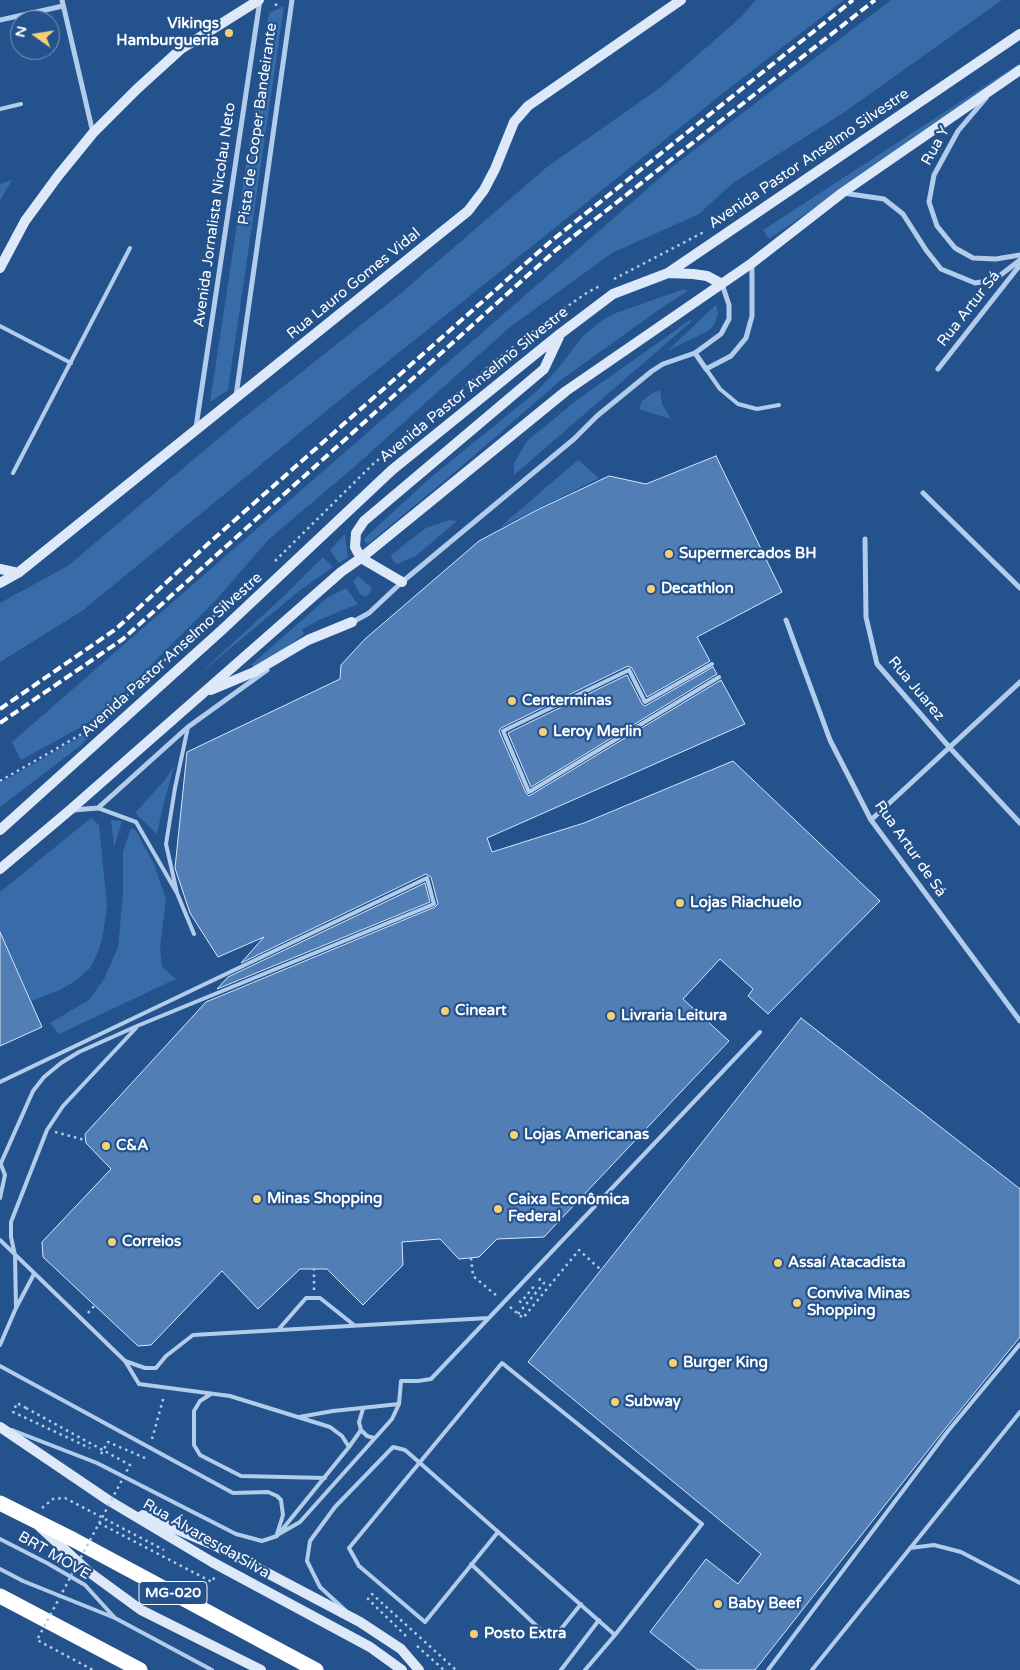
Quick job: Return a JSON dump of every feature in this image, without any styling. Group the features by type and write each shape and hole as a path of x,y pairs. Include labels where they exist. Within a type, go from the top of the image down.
{"highway":[{"name":"MG-020","path":"0,1503 74,1540 316,1670"},
{"path":"0,1596 140,1670"}],"main road":[{"path":"0,268 25,221 58,176 94,133 137,89 181,49 259,0"},
{"name":"Rua Lauro Gomes Vidal","path":"0,583 18,573 195,433 468,211 484,190 495,169 514,122 528,106 681,0"},
{"name":"Avenida Pastor Anselmo Silvestre","path":"0,830 223,630 392,470 560,334 614,294 668,273 1020,34"},
{"path":"0,869 341,572 361,558 566,391 752,264 842,193 1020,70"},
{"path":"668,273 707,276 722,284"},
{"path":"402,582 361,558 354,542 356,533 364,521 544,369 560,334"},
{"path":"0,569 18,573"},
{"path":"203,694 254,672 308,640 352,622"},
{"name":"Rua Álvares da Silva","path":"0,1426 108,1500 212,1562 370,1648 402,1670"},
{"path":"108,1500 218,1547 359,1622 401,1648 419,1670"},
{"path":"30,1518 90,1572 141,1610 261,1670"}],"street":[{"name":"Avenida Jornalista Nicolau Neto","path":"195,433 259,0"},
{"path":"235,399 292,0"},
{"path":"0,20 63,3 94,133"},
{"name":"Rua Y","path":"998,84 958,130 934,175 929,202 937,226 955,248 973,258 996,259 1020,255"},
{"path":"842,193 884,199 903,214 941,269 975,283 994,280 1020,260"},
{"path":"695,353 706,369 731,356 746,338 752,316 752,264"},
{"name":"Rua Artur Sá","path":"938,369 1020,265"},
{"path":"70,810 98,808 188,727 256,677 296,652 369,613 402,582 574,439 597,416 652,371 663,364 695,353 721,334 728,319 729,305 722,284"},
{"path":"923,493 1018,587"},
{"name":"Rua Juarez","path":"866,539 866,617 877,664 950,748 1020,823"},
{"path":"1018,587 1020,579"},
{"name":"Rua Artur de Sá","path":"786,620 830,740 871,820 1020,1022"},
{"path":"871,820 1020,682"}],"lane":[{"path":"0,109 21,104"},
{"path":"13,473 130,248"},
{"path":"0,326 71,363"},
{"path":"706,369 720,390 738,404 757,409 779,406"},
{"path":"712,664 645,702 629,670 503,731 528,792 719,677"},
{"path":"177,893 166,844 175,788 188,727"},
{"path":"98,808 136,822 177,893 194,934"},
{"path":"0,1082 427,878 434,904 137,1026 79,1052 44,1076 33,1091 1,1162 5,1175 0,1198"},
{"path":"16,1308 15,1255 11,1237 12,1222 46,1130 63,1106 137,1026"},
{"path":"0,1426 97,1463 236,1534 262,1541 276,1536 300,1522 392,1419 399,1404 401,1380 418,1381 431,1379 760,1032"},
{"path":"0,1240 125,1361 140,1384 230,1396 330,1427 342,1436 349,1447"},
{"path":"0,1345 16,1308 34,1274"},
{"path":"278,1330 306,1298 320,1298 354,1325"},
{"path":"125,1361 145,1368 156,1368 166,1356 193,1335 488,1318"},
{"path":"768,1670 948,1431 1020,1344"},
{"path":"498,1532 425,1622 359,1566 348,1548 502,1363 702,1524 615,1635 584,1670"},
{"path":"0,1366 233,1492 268,1492 277,1496 281,1500 283,1515 276,1536"},
{"path":"211,1393 200,1401 194,1411 194,1446 200,1456 241,1476 325,1478"},
{"path":"299,1417 333,1411 399,1404"},
{"path":"362,1409 361,1430 366,1436 374,1438"},
{"path":"812,1670 1020,1412"},
{"path":"276,1536 325,1478 361,1430"},
{"path":"359,1622 320,1586 307,1561 310,1540 335,1507 393,1447 405,1450 420,1462 615,1635"},
{"name":"BRT MOVE","path":"0,1539 85,1585 115,1618"},
{"path":"910,1548 934,1545 961,1552 1020,1583"},
{"path":"472,1564 543,1632 550,1635 557,1634 581,1604"},
{"name":"BRT MOVE","path":"0,1569 23,1581 115,1618 212,1670"},
{"path":"561,1670 599,1620"}],"path":[{"path":"276,0 276,6"},
{"name":"Pista de Cooper Bandeirante","path":"271,8 282,3"},
{"path":"46,1130 85,1140"},
{"path":"471,1258 473,1276 523,1318 579,1250 602,1270"},
{"path":"313,1298 314,1269"},
{"path":"511,1294 521,1302 540,1279 544,1283 518,1314"},
{"path":"26,1408 130,1465 37,1640 93,1670"},
{"path":"30,1518 53,1499 65,1498 171,1553"},
{"path":"99,1523 212,1582 215,1576"},
{"path":"409,1639 368,1599 372,1594 456,1670"},
{"path":"416,1645 444,1670"}],"shaded area":[{"path":"756,0 844,0 732,86 336,403 82,611 0,662 0,603 69,565 232,427 400,294 547,167 661,87 740,18"},
{"path":"891,0 1002,0 846,111 733,183 699,214 612,253 510,327 353,468 269,539 216,600 109,707 83,726 21,760 12,742 677,163"},
{"path":"284,6 228,390 210,402 269,13"},
{"path":"1020,63 1020,75 840,190 769,239 763,230"},
{"path":"12,180 0,200 0,184"},
{"path":"684,289 688,291 561,380 448,478 369,543 366,543 364,540 366,537 430,478 536,392 556,371 583,336 601,321 616,313"},
{"path":"716,305 718,313 715,323 708,331 667,351"},
{"path":"690,320 692,321 514,475 514,463 527,441 577,400"},
{"path":"660,390 662,404 671,419 639,409 642,401"},
{"path":"578,460 599,478 499,528"},
{"path":"449,520 457,521 416,556 397,564 393,561 391,555 426,528"},
{"path":"345,534 348,557 339,563 330,550"},
{"path":"323,557 333,567 299,591 197,676 286,594"},
{"path":"358,576 371,587 371,592 365,597 360,594 353,581"},
{"path":"346,588 358,604 302,629 304,634 272,658 253,667 251,665 327,598"},
{"path":"82,736 89,737 80,746 0,807 0,783"},
{"path":"174,766 157,834 135,813 165,780"},
{"path":"91,818 99,825 107,905 103,935 98,952 90,968 77,980 60,990 31,1001 0,933 0,892"},
{"path":"111,820 122,821 114,847"},
{"path":"131,828 136,831 154,864 166,899 160,948 162,967 176,979 59,1034 50,1023 89,1000 104,979 118,947 123,894 123,852"}],"building":[{"path":"716,456 782,592 697,637 710,661 647,697 632,668 628,666 501,728 499,731 529,796 721,680 745,724 487,838 492,852 584,823 733,761 880,901 768,1014 748,996 753,989 720,959 683,999 729,1041 544,1237 497,1239 479,1257 459,1259 440,1239 402,1242 403,1265 363,1305 327,1269 300,1269 258,1309 222,1271 151,1345 138,1346 43,1257 42,1242 111,1169 86,1143 85,1134 206,1002 435,907 438,904 431,877 426,874 241,963 264,937 218,957 190,913 175,868 187,752 340,679 341,665 365,639 479,541 537,510 609,476 646,484"},
{"path":"713,667 717,674 531,787 508,733 627,675 642,704 645,706"},
{"path":"425,883 430,902 217,989 228,977"},
{"path":"0,932 42,1027 0,1046"},
{"name":"Conviva Minas Shopping","path":"801,1018 1020,1189 1020,1337 755,1670 698,1670 650,1632 706,1559 738,1584 761,1554 528,1362"}],"railway":[{"path":"0,709 116,629 210,542 550,242 853,0"},
{"path":"0,723 123,639 556,250 875,0"}],"place":[{"name":"Vikings Hamburgueria","path":"229,33"},
{"name":"Supermercados BH","path":"669,554"},
{"name":"Decathlon","path":"651,589"},
{"name":"Centerminas","path":"512,701"},
{"name":"Leroy Merlin","path":"543,732"},
{"name":"Lojas Riachuelo","path":"680,903"},
{"name":"Cineart","path":"445,1011"},
{"name":"Livraria Leitura","path":"611,1016"},
{"name":"Lojas Americanas","path":"514,1135"},
{"name":"C&A","path":"106,1146"},
{"name":"Minas Shopping","path":"257,1199"},
{"name":"Caixa Econômica Federal","path":"498,1209"},
{"name":"Correios","path":"112,1242"},
{"name":"Assaí Atacadista","path":"778,1263"},
{"name":"Conviva Minas Shopping","path":"797,1303"},
{"name":"Burger King","path":"673,1363"},
{"name":"Subway","path":"615,1402"},
{"name":"Baby Beef","path":"718,1604"},
{"name":"Posto Extra","path":"474,1634"}]}
